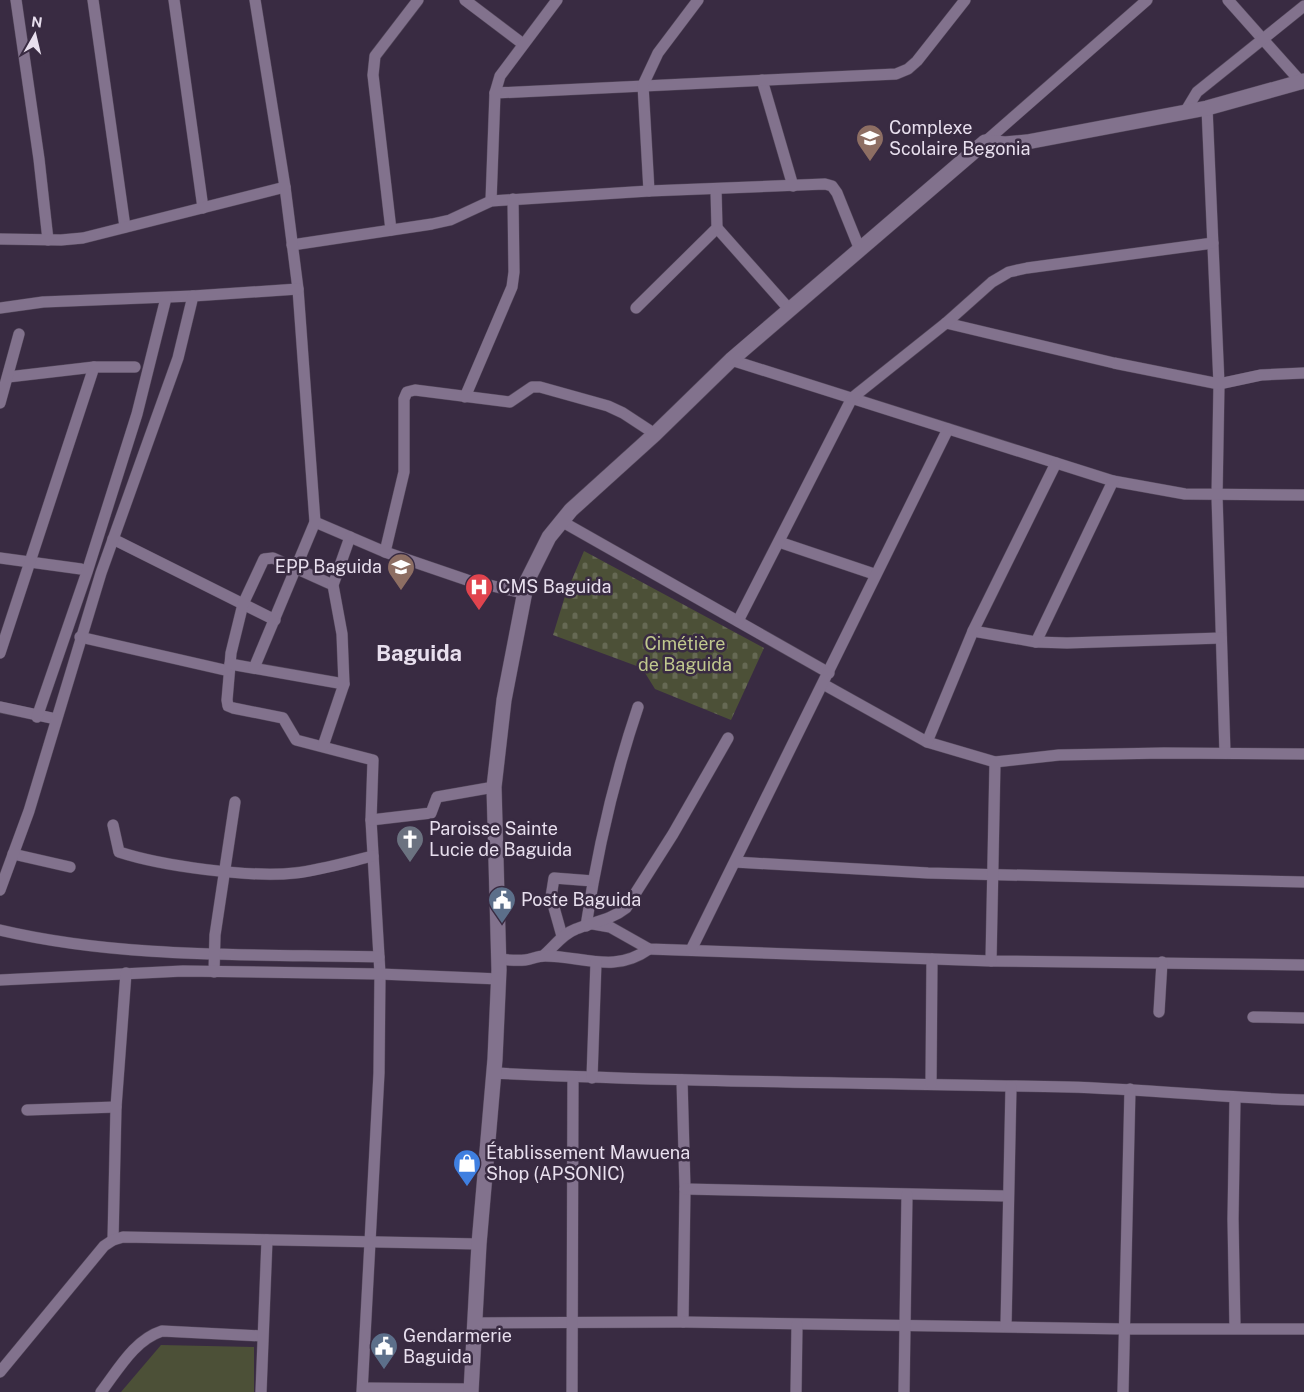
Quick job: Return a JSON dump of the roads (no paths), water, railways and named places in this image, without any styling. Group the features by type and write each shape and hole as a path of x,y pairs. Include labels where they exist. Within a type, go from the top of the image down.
{"street":[{"path":"16,0 39,159 48,240"},
{"path":"93,0 125,227"},
{"path":"174,0 203,208"},
{"path":"254,668 315,522 298,288 285,187 256,0"},
{"path":"391,230 373,75 375,56 418,0"},
{"path":"465,0 523,44"},
{"path":"491,201 495,93 500,76 557,0"},
{"path":"649,191 643,85 658,53 698,0"},
{"path":"495,93 896,74 917,61 965,0"},
{"path":"333,585 273,558 264,559 243,604 230,668 228,706 278,715 288,722 296,740 372,760 370,820 380,957 379,1073 362,1390 471,1391 479,1244 494,1073 499,979 494,787 504,700 523,593 532,570 561,521 731,360 985,142 1146,0"},
{"path":"985,142 1004,144 1028,142 1207,108 1302,81 1228,0"},
{"path":"1185,112 1197,92 1304,6"},
{"path":"762,80 793,186"},
{"path":"1207,108 1219,384 1217,496 1225,753"},
{"path":"292,245 450,220 491,201 649,191 716,190 824,184 832,186 837,192 860,250"},
{"path":"0,239 48,240 83,238 285,187"},
{"path":"716,190 717,228 790,309"},
{"path":"465,397 512,287 514,272 513,199"},
{"path":"636,308 717,228"},
{"path":"738,621 852,398 946,324 992,282 1009,272 1027,268 1213,243"},
{"path":"0,308 43,302 166,298 298,288"},
{"path":"0,890 29,811 80,637 178,358 193,296"},
{"path":"37,717 87,572 136,414 166,298"},
{"path":"946,324 1114,363 1219,384 1261,375 1304,373"},
{"path":"0,403 19,334"},
{"path":"731,360 1113,481 1155,490 1217,496 1304,496"},
{"path":"8,377 94,367 135,367"},
{"path":"0,653 5,620 29,562 94,367"},
{"path":"385,552 404,472 404,399 407,392 415,390 510,402 532,387 540,387 608,406 623,413 654,434"},
{"path":"691,950 772,782 829,673 874,574 948,429"},
{"path":"927,742 972,631 1056,464"},
{"path":"1036,642 1113,481"},
{"path":"561,521 829,673"},
{"path":"315,522 385,552 467,580 523,593"},
{"path":"323,746 344,684 342,634 333,585 350,537"},
{"path":"113,540 275,620"},
{"path":"779,542 874,574"},
{"path":"0,558 80,569"},
{"path":"972,631 1036,642 1067,643 1221,638"},
{"path":"80,637 230,668 254,668 344,684"},
{"path":"823,684 927,742 995,762 1059,755 1304,754"},
{"path":"0,707 37,717 56,719"},
{"path":"589,925 593,881 619,762 638,707"},
{"path":"543,956 554,947 562,936 617,916 626,908 673,834 728,738"},
{"path":"991,961 995,762"},
{"path":"370,820 431,812 437,797 494,787"},
{"path":"214,972 214,954 235,802"},
{"path":"113,825 118,852 148,860 226,870 297,873 374,856"},
{"path":"13,854 70,867"},
{"path":"735,862 993,874 1304,882"},
{"path":"562,936 551,897 554,878 593,881"},
{"path":"589,925 610,927 649,949 991,961 1304,965"},
{"path":"0,930 57,943 214,954 380,957"},
{"path":"498,959 524,960 543,956 596,962 618,962 636,958 649,949"},
{"path":"931,1084 932,959"},
{"path":"592,1078 596,962"},
{"path":"1159,1012 1162,962"},
{"path":"0,980 126,972 380,974 499,979"},
{"path":"113,1240 116,1107 126,972"},
{"path":"1253,1017 1304,1018"},
{"path":"494,1073 592,1078 1130,1089 1234,1098 1304,1100"},
{"path":"572,1392 573,1077"},
{"path":"682,1080 685,1189 683,1322"},
{"path":"1006,1326 1007,1196 1011,1086"},
{"path":"1123,1392 1130,1089"},
{"path":"1234,1098 1233,1219 1235,1328"},
{"path":"27,1110 116,1107"},
{"path":"685,1189 1007,1196"},
{"path":"904,1392 907,1195"},
{"path":"0,1372 104,1246 113,1240 124,1237 479,1244"},
{"path":"261,1392 267,1240"},
{"path":"474,1323 683,1322 1124,1329 1304,1329"},
{"path":"796,1392 797,1325"},
{"path":"101,1392 140,1342 150,1334 162,1331 262,1336"}],"place":[{"name":"Complexe Scolaire Begonia","path":"870,162"},
{"name":"EPP Baguida","path":"401,591"},
{"name":"CMS Baguida","path":"479,611"},
{"name":"Paroisse Sainte Lucie de Baguida","path":"410,863"},
{"name":"Poste Baguida","path":"502,924"},
{"name":"Établissement Mawuena Shop (APSONIC)","path":"467,1187"},
{"name":"Gendarmerie Baguida","path":"384,1370"}],"district":[{"name":"Baguida","path":"419,653"}],"park label":[{"name":"Cimétière de Baguida","path":"685,654"}]}
